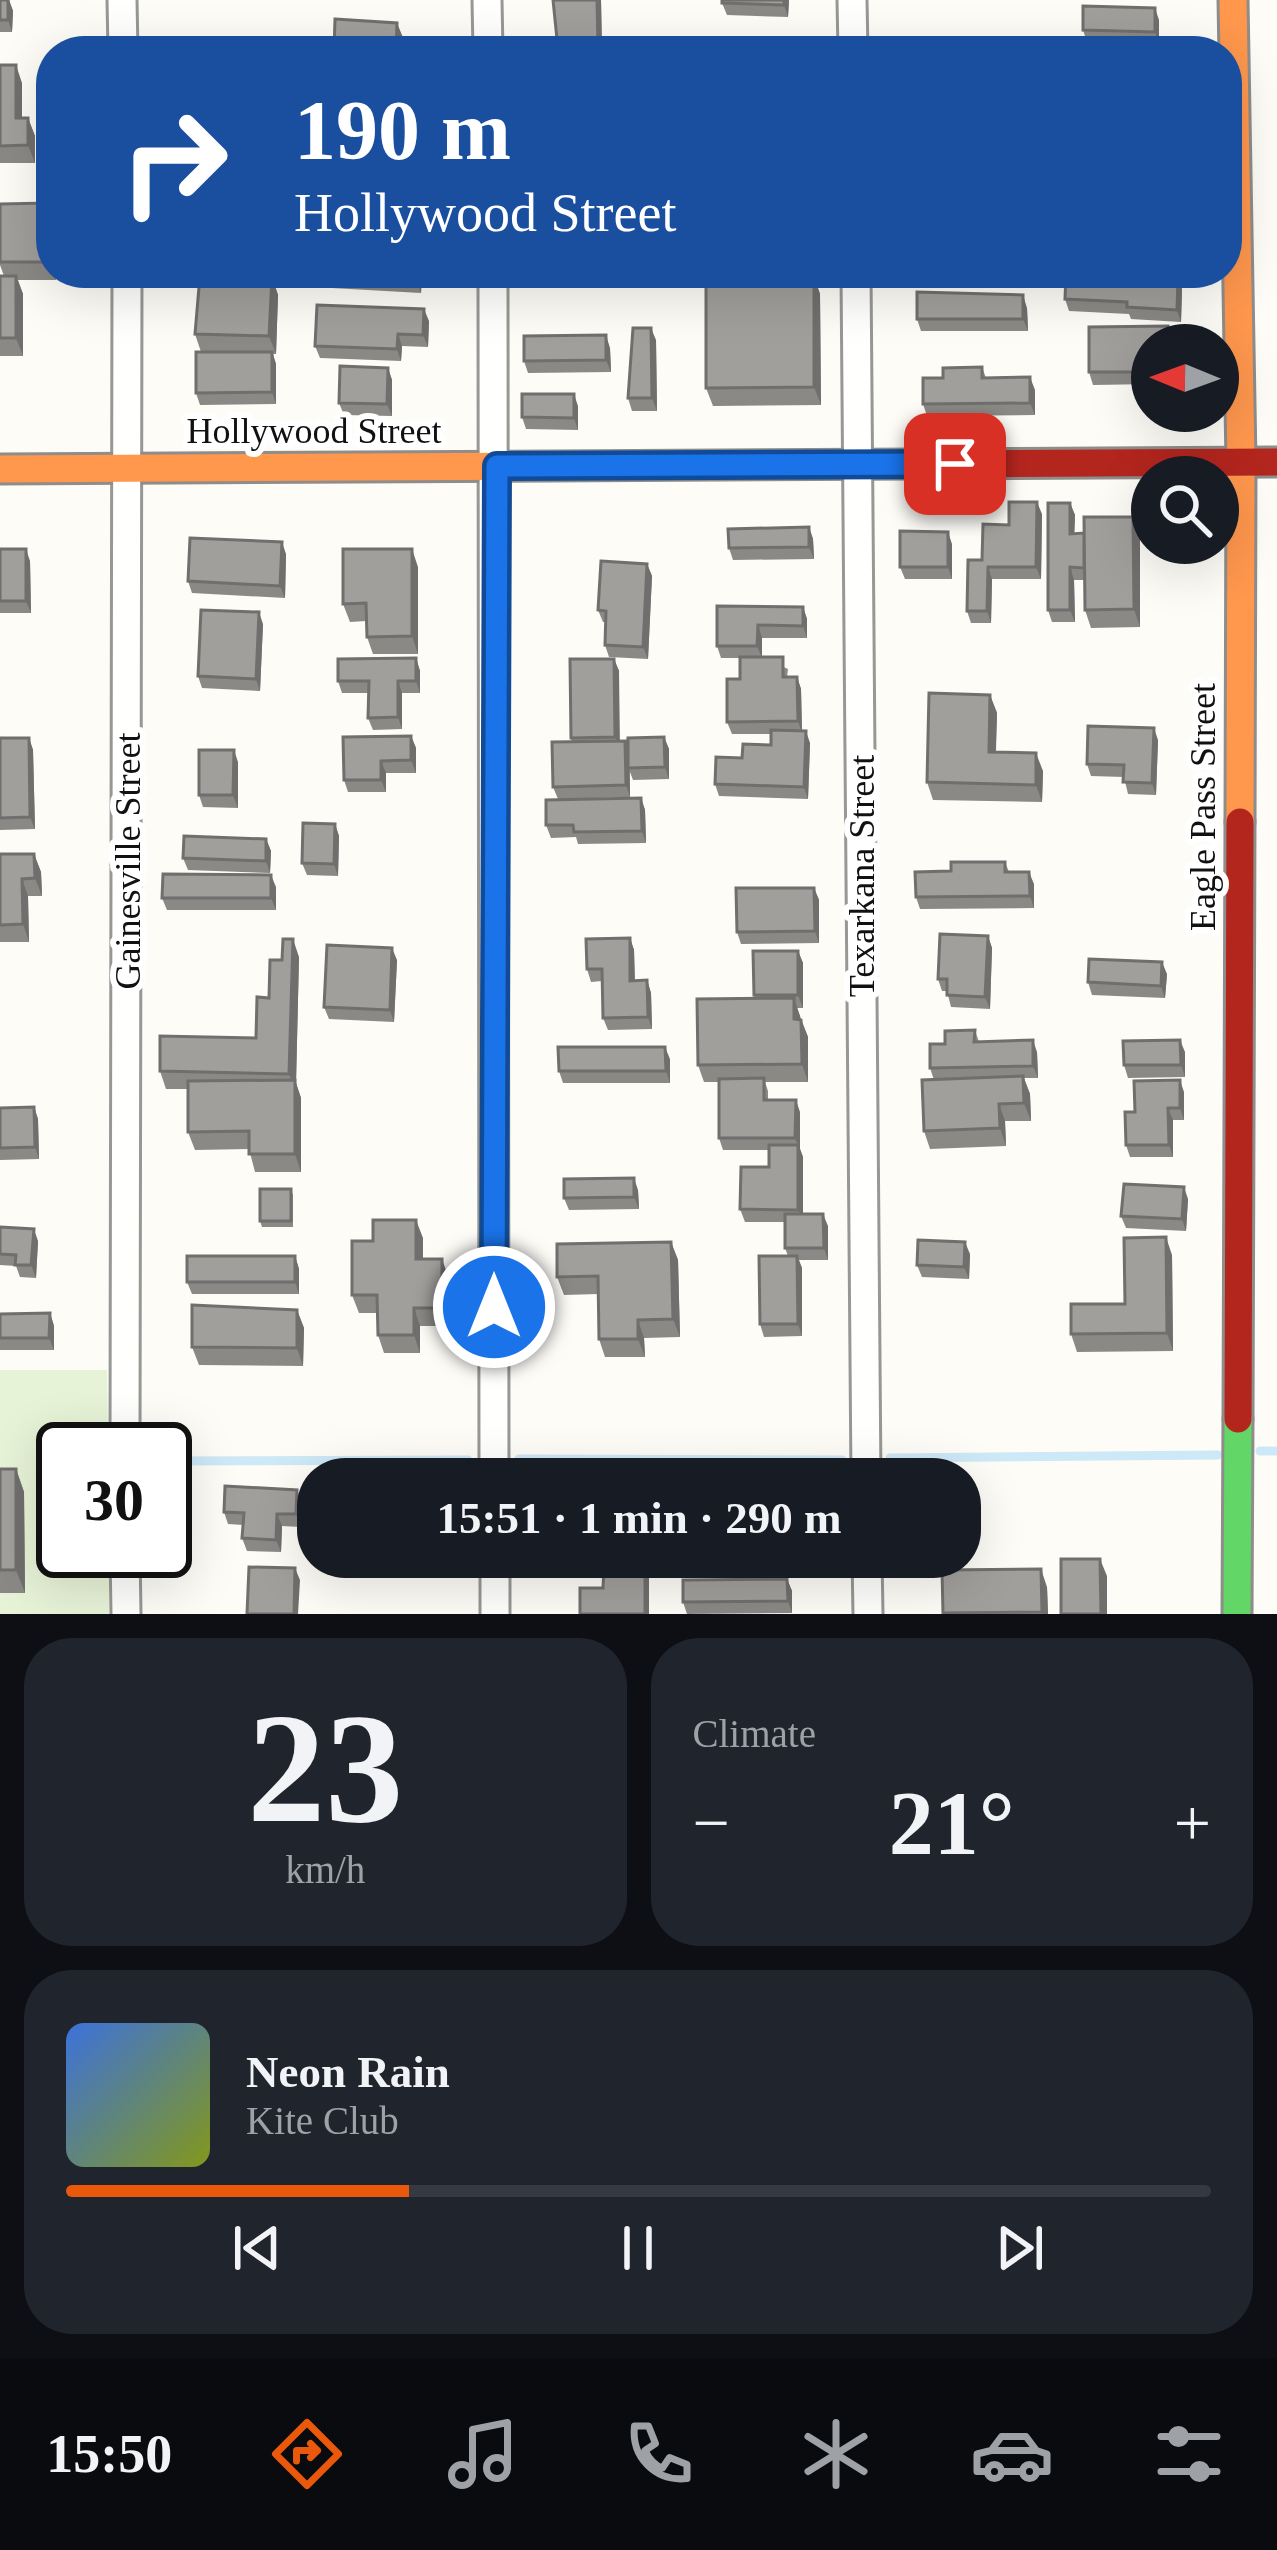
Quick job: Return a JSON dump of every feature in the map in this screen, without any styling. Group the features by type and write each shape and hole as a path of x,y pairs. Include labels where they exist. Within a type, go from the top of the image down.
{"street":[{"path":"122,0 123,36"},
{"path":"488,0 488,36"},
{"path":"852,0 853,36"},
{"name":"Eagle Pass Street","path":"1233,0 1234,36"},
{"name":"Gainesville Street","path":"125,1422 127,288"},
{"path":"493,288 494,1458"},
{"name":"Texarkana Street","path":"856,288 866,1458"},
{"name":"Eagle Pass Street","path":"1237,1614 1238,288"},
{"name":"Hollywood Street","path":"0,469 1277,462"},
{"path":"125,1578 126,1614"},
{"path":"495,1578 495,1614"},
{"path":"867,1578 868,1614"}],"green space":[{"path":"0,1370 107,1370 108,1422 36,1422 36,1578 109,1578 109,1614 0,1614"}],"building":[{"path":"0,0 8,0 8,20 0,20"},
{"path":"553,0 597,0 598,36 557,36"},
{"path":"784,0 784,5 722,3"},
{"path":"1083,6 1155,8 1155,32 1083,30"},
{"path":"335,19 397,23 397,36 334,36"},
{"path":"0,65 16,65 16,118 28,118 28,145 0,146"},
{"path":"36,203 36,262 0,262 0,204"},
{"path":"0,276 16,276 16,338 0,338"},
{"path":"199,288 271,288 269,336 195,334"},
{"path":"706,288 814,288 814,387 706,388"},
{"path":"1065,288 1178,288 1177,310 1065,299"},
{"path":"917,292 1023,295 1023,319 917,319"},
{"path":"317,305 424,309 423,335 398,334 397,349 315,346"},
{"path":"1131,326 1131,372 1089,372 1089,327"},
{"path":"633,328 651,328 652,398 628,398"},
{"path":"606,335 606,360 524,361 524,336"},
{"path":"196,352 272,352 272,392 196,393"},
{"path":"340,366 388,368 387,404 339,403"},
{"path":"982,367 982,378 1030,377 1030,403 923,404 923,378 943,378 943,368"},
{"path":"522,394 574,394 574,418 522,417"},
{"path":"1009,502 1037,502 1036,567 988,567 987,611 967,611 968,560 982,560 983,524 1009,525"},
{"path":"1048,503 1070,503 1070,534 1084,533 1084,568 1070,567 1070,610 1048,610"},
{"path":"1084,517 1131,517 1134,609 1085,610"},
{"path":"809,527 809,547 729,548 728,529"},
{"path":"900,531 948,532 948,567 900,567"},
{"path":"190,538 282,542 280,586 188,581"},
{"path":"0,549 26,549 26,601 0,601"},
{"path":"343,549 412,549 412,636 367,637 366,603 343,604"},
{"path":"601,561 647,564 643,647 605,645 606,611 598,610"},
{"path":"717,606 803,607 803,626 758,625 757,646 717,646"},
{"path":"201,610 259,612 256,679 198,676"},
{"path":"740,657 783,657 783,677 797,677 798,721 727,722 727,679 740,679"},
{"path":"416,658 416,681 398,681 398,717 368,718 369,681 338,681 338,659"},
{"path":"570,659 614,659 615,737 571,738"},
{"path":"929,693 990,695 989,752 1036,753 1036,785 927,782"},
{"path":"1088,726 1154,728 1152,783 1123,782 1124,765 1087,764"},
{"path":"771,730 806,731 804,787 715,784 716,757 742,758 743,744 771,745"},
{"path":"411,736 411,760 381,761 381,780 344,780 343,737"},
{"path":"664,737 665,767 628,768 628,738"},
{"path":"0,738 29,738 30,817 0,818"},
{"path":"625,741 626,785 553,787 552,742"},
{"path":"199,750 234,750 233,795 199,795"},
{"path":"641,798 642,831 574,832 573,825 546,825 546,800"},
{"path":"303,823 335,824 334,864 302,863"},
{"path":"184,836 266,839 266,861 183,858"},
{"path":"0,854 34,854 35,878 22,879 23,924 0,925"},
{"path":"951,862 1005,862 1005,872 1029,872 1030,896 916,897 915,872 951,871"},
{"path":"163,874 271,875 271,898 162,898"},
{"path":"736,888 814,888 815,931 737,932"},
{"path":"940,934 988,936 985,997 947,995 947,979 938,979"},
{"path":"630,938 630,981 647,980 648,1017 603,1018 602,969 587,969 586,939"},
{"path":"283,939 293,939 289,1074 160,1071 160,1036 256,1038 257,997 269,998 270,960 282,960"},
{"path":"327,945 392,948 390,1010 324,1007"},
{"path":"753,951 798,951 798,995 754,995"},
{"path":"1089,959 1162,962 1161,986 1088,982"},
{"path":"794,998 794,1019 801,1020 802,1064 698,1065 697,999"},
{"path":"975,1030 974,1042 1033,1040 1033,1066 930,1068 930,1044 945,1044 945,1031"},
{"path":"1180,1040 1181,1065 1124,1065 1123,1041"},
{"path":"558,1047 665,1047 666,1071 559,1071"},
{"path":"1023,1076 1024,1103 999,1104 1000,1128 924,1131 922,1080"},
{"path":"764,1078 764,1100 796,1100 795,1138 719,1138 719,1079"},
{"path":"295,1080 295,1154 249,1154 249,1131 188,1132 188,1081"},
{"path":"1180,1080 1180,1108 1168,1108 1169,1145 1126,1145 1125,1112 1135,1112 1134,1081"},
{"path":"34,1107 35,1147 0,1148 0,1108"},
{"path":"769,1145 798,1145 798,1210 740,1209 741,1167 769,1167"},
{"path":"634,1178 634,1197 564,1198 564,1179"},
{"path":"1124,1184 1184,1187 1182,1219 1121,1216"},
{"path":"260,1189 291,1189 291,1221 260,1221"},
{"path":"785,1214 823,1214 824,1248 785,1248"},
{"path":"373,1220 416,1220 416,1259 442,1259 442,1308 414,1308 414,1335 378,1335 377,1295 352,1295 352,1241 373,1241"},
{"path":"0,1227 34,1229 31,1265 15,1265 16,1255 0,1254"},
{"path":"1166,1237 1167,1333 1071,1334 1071,1304 1125,1304 1124,1238"},
{"path":"918,1240 965,1242 964,1267 917,1265"},
{"path":"671,1242 673,1319 638,1320 638,1339 599,1339 598,1276 557,1277 557,1244"},
{"path":"187,1256 295,1256 295,1282 187,1282"},
{"path":"759,1256 797,1256 798,1324 760,1324"},
{"path":"192,1305 297,1310 297,1348 192,1347"},
{"path":"50,1313 49,1338 0,1338 0,1314"},
{"path":"0,1469 16,1469 16,1570 0,1570"},
{"path":"225,1486 297,1490 296,1514 277,1514 276,1540 242,1538 244,1513 224,1512"},
{"path":"1061,1559 1100,1559 1101,1614 1061,1614"},
{"path":"249,1567 295,1568 294,1614 247,1614"},
{"path":"1041,1569 1042,1612 943,1613 942,1578 981,1578 981,1570"},
{"path":"603,1578 645,1578 645,1614 580,1614 580,1588 603,1588"},
{"path":"787,1579 788,1601 683,1602 683,1580"}],"waterway":[{"path":"1260,1451 1277,1451"},
{"path":"890,1458 1218,1455"},
{"path":"192,1461 297,1461"}],"traffic: fast":[{"path":"1237,1614 1238,1419"}],"traffic: slow":[{"path":"1233,0 1234,36"},
{"path":"1238,288 1240,822"},
{"path":"0,469 916,464"}],"traffic: jam":[{"path":"916,464 1277,462"},
{"path":"1238,1419 1240,822"}],"route":[{"path":"494,1307 497,466 955,464"}]}
